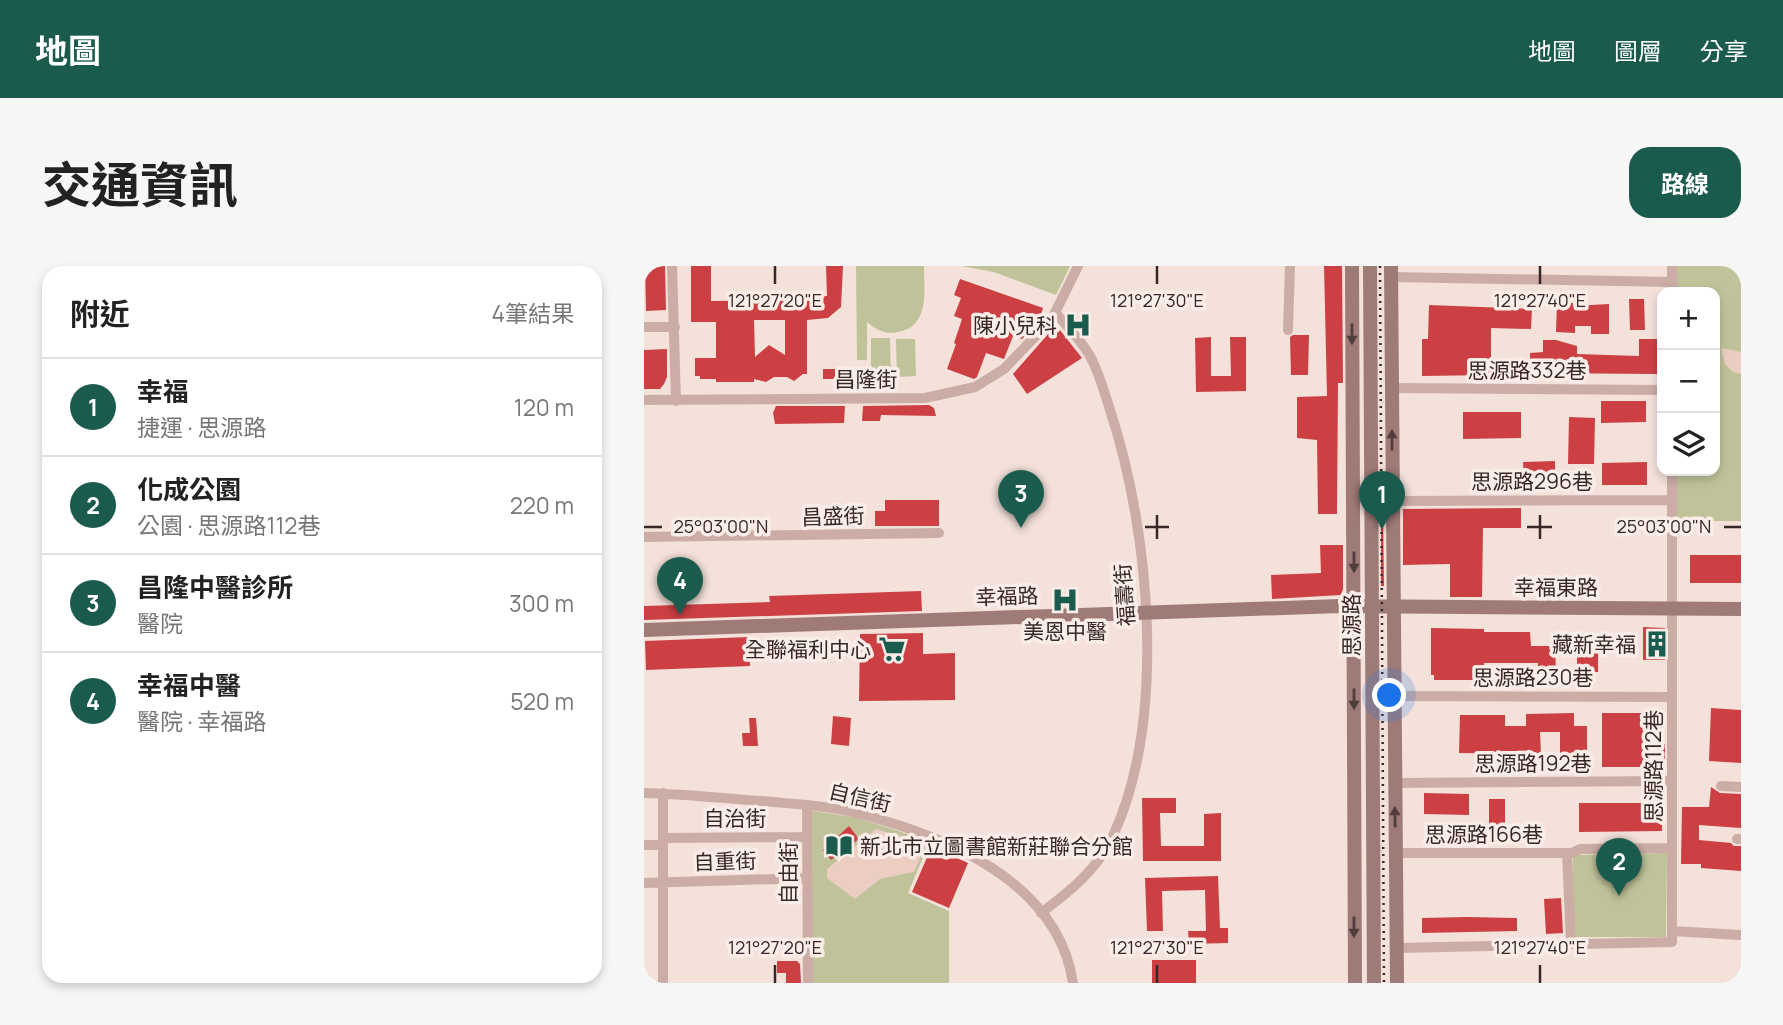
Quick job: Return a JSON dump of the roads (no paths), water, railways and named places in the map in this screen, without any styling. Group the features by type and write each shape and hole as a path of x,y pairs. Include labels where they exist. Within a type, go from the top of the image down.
{"main road":[{"name":"思源路","path":"1352,266 1354,983"},
{"name":"思源路","path":"1370,266 1374,983"},
{"name":"思源路","path":"1391,271 1397,983"},
{"name":"幸福路","path":"644,629 1372,606"},
{"name":"幸福東路","path":"1372,606 1741,609"}],"street":[{"path":"672,266 676,401"},
{"path":"1055,312 1078,266"},
{"path":"1288,330 1290,266"},
{"path":"1391,271 1672,287 1672,266"},
{"name":"昌隆街","path":"644,400 925,398 975,387 1004,369 1052,319 1055,312"},
{"name":"福壽街","path":"1041,913 1072,890 1099,859 1113,837 1126,799 1145,715 1145,612 1137,522 1116,429 1091,356 1055,312"},
{"path":"644,327 675,327"},
{"name":"思源路332巷","path":"1392,388 1657,390"},
{"name":"思源路112巷","path":"1672,476 1672,931"},
{"name":"思源路296巷","path":"1392,501 1672,500"},
{"name":"昌盛街","path":"644,537 939,533"},
{"name":"思源路230巷","path":"1394,696 1672,696"},
{"name":"思源路192巷","path":"1395,783 1672,781"},
{"path":"1721,786 1741,787"},
{"name":"自信街","path":"644,793 807,805 854,812 956,847 993,867 1024,892 1058,934 1073,983"},
{"path":"663,793 663,983"},
{"name":"自由街","path":"807,805 808,983"},
{"name":"自治街","path":"644,845 663,841 807,837"},
{"name":"思源路166巷","path":"1396,853 1570,853 1580,849 1672,848"},
{"path":"1570,853 1571,944"},
{"name":"自重街","path":"644,883 807,878"},
{"path":"1396,948 1672,942 1672,931 1741,935"}],"railway":[{"path":"1380,266 1384,983"}],"place":[{"name":"陳小兒科","path":"1078,325"},
{"name":"昌隆中醫診所","path":"1021,528"},
{"name":"幸福","path":"1382,529"},
{"name":"美恩中醫","path":"1065,600"},
{"name":"幸福中醫","path":"680,615"},
{"name":"藏新幸福","path":"1657,644"},
{"name":"全聯福利中心","path":"892,649"},
{"name":"新北市立圖書館新莊聯合分館","path":"839,846"},
{"name":"化成公園","path":"1619,896"}]}
